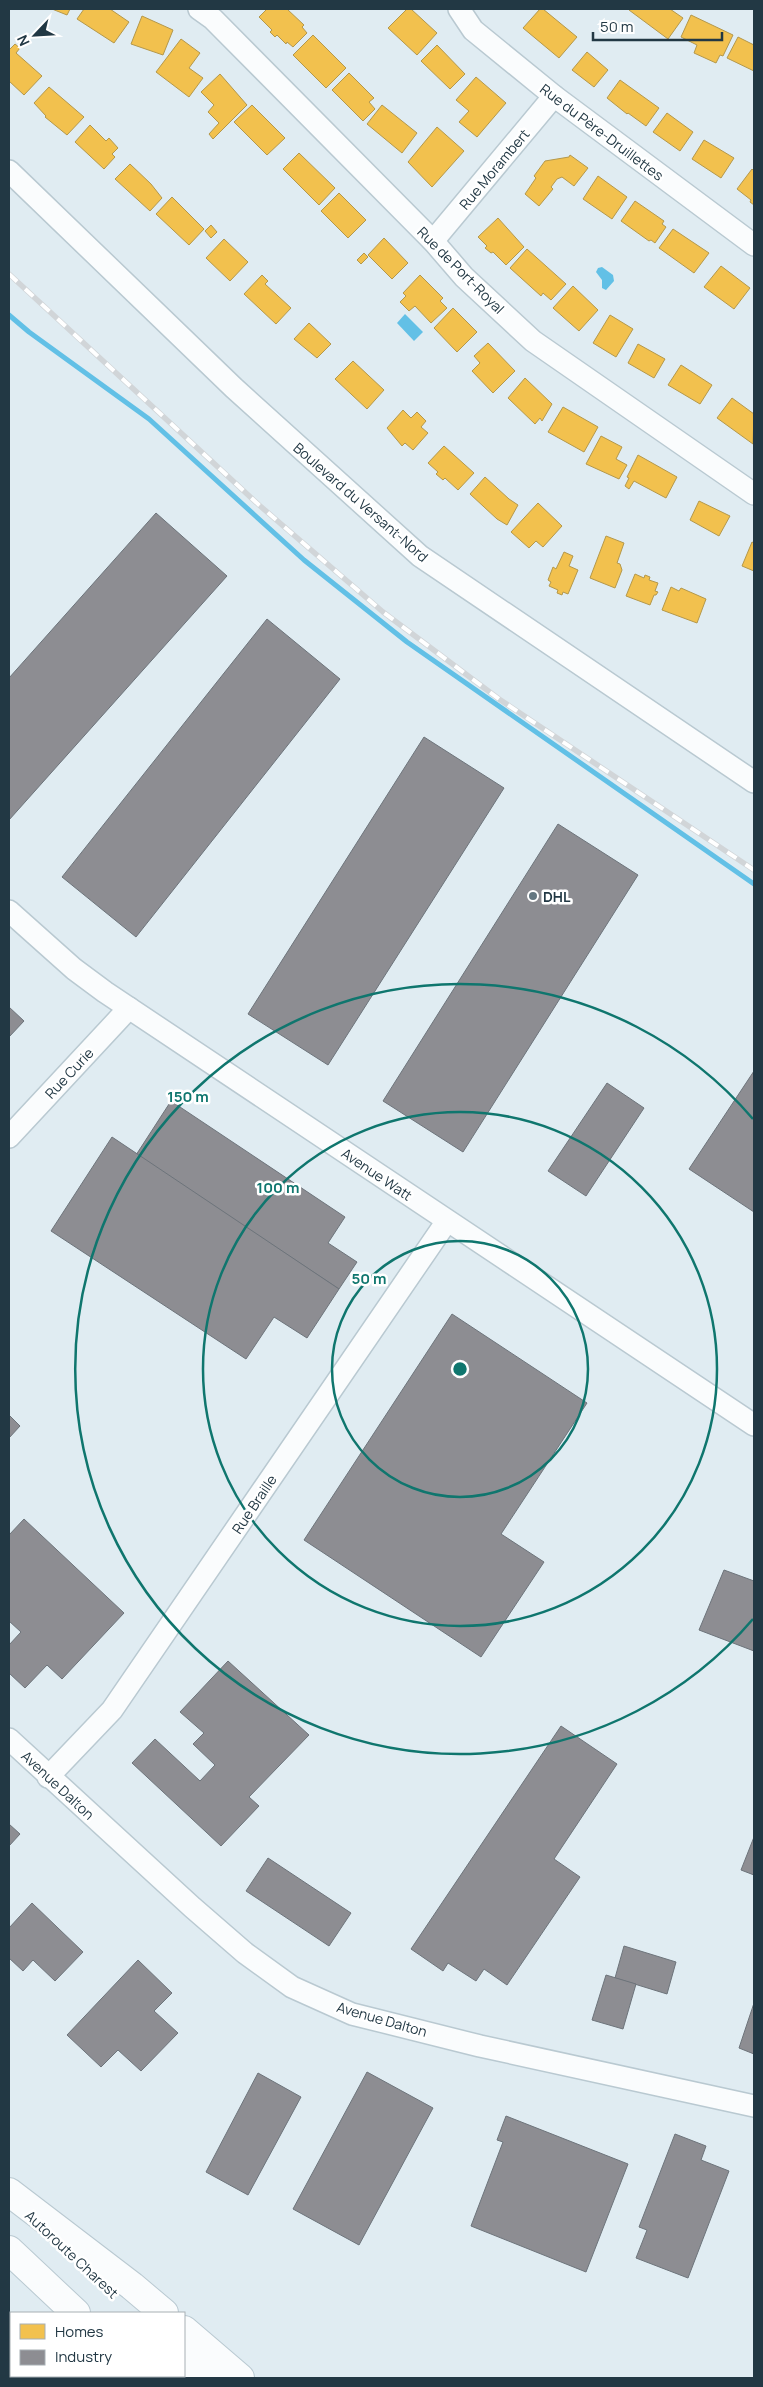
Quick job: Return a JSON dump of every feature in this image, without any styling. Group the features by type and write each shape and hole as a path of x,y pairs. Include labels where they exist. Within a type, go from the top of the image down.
{"highway":[{"name":"Autoroute Charest","path":"9,2193 134,2312"},
{"path":"9,2193 132,2286 163,2312"},
{"path":"9,2250 75,2312"},
{"path":"185,2331 240,2378"},
{"path":"185,2361 204,2378"}],"street":[{"name":"Rue de Port-Royal","path":"199,9 213,19 433,241 464,277 533,341 754,494"},
{"name":"Rue du Père-Druillettes","path":"459,9 473,30 554,96 754,245"},
{"name":"Rue Morambert","path":"433,241 554,96"},
{"name":"Boulevard du Versant-Nord","path":"9,172 234,388 420,556 754,782"},
{"name":"Avenue Watt","path":"9,910 74,969 129,1008 754,1425"},
{"name":"Rue Curie","path":"9,1137 129,1008"},
{"name":"Rue Braille","path":"48,1777 112,1710 447,1221"},
{"name":"Avenue Dalton","path":"9,1739 48,1777 245,1953 292,1987 352,2014 471,2044 754,2106"}],"water":[{"path":"602,267 613,275 614,281 606,290 602,288 602,280 596,272 598,268"},
{"path":"405,314 423,332 414,341 397,323"}],"building: Homes":[{"path":"52,9 70,9 67,15"},
{"path":"84,9 110,9 129,22 114,43 77,19"},
{"path":"267,9 287,9 304,25 302,27 307,33 293,47 287,42 286,44 277,35 275,37 270,32 272,30 259,17"},
{"path":"407,9 411,9 437,33 417,55 388,28"},
{"path":"540,9 543,9 577,37 559,58 523,28"},
{"path":"630,9 670,9 683,18 668,39"},
{"path":"691,15 733,35 723,56 720,55 716,63 694,53 697,45 681,37"},
{"path":"142,16 173,30 163,55 131,44"},
{"path":"313,35 346,68 326,88 293,55"},
{"path":"738,37 754,45 754,71 727,58"},
{"path":"181,39 200,53 189,68 203,78 189,97 156,72"},
{"path":"15,44 20,48 16,53 42,76 24,95 9,81 9,50"},
{"path":"437,45 465,74 450,89 421,61"},
{"path":"587,52 608,70 594,87 572,70"},
{"path":"349,73 374,98 369,102 375,109 363,121 332,90"},
{"path":"220,74 247,105 213,139 209,134 219,123 208,112 214,105 201,92"},
{"path":"476,77 506,103 477,137 459,122 469,111 456,100"},
{"path":"620,80 659,108 646,126 607,98"},
{"path":"49,87 84,117 67,135 45,117 34,103"},
{"path":"252,105 285,138 267,155 234,122"},
{"path":"382,105 417,133 402,153 367,124"},
{"path":"667,113 693,132 680,151 653,132"},
{"path":"90,125 106,141 109,138 118,148 112,154 115,157 104,169 75,142"},
{"path":"437,127 464,151 432,187 408,162"},
{"path":"704,140 734,158 721,178 692,159"},
{"path":"299,153 335,188 319,205 283,169"},
{"path":"570,155 588,168 574,186 562,177 557,179 551,187 553,189 539,206 525,194 536,178 534,176 545,161 569,157"},
{"path":"130,164 151,184 162,198 150,211 115,179"},
{"path":"752,169 754,171 754,205 750,202 751,200 737,189"},
{"path":"598,176 627,197 612,219 583,199"},
{"path":"339,193 366,220 348,238 321,211"},
{"path":"172,197 204,229 189,245 156,214"},
{"path":"635,201 664,221 662,224 666,227 655,243 651,240 649,241 621,221"},
{"path":"498,218 524,247 506,265 493,252 491,253 485,248 487,246 478,237"},
{"path":"211,225 217,232 211,238 205,231"},
{"path":"673,229 709,253 694,273 659,248"},
{"path":"384,238 408,263 392,279 368,255"},
{"path":"224,239 248,262 230,281 206,258"},
{"path":"527,249 566,284 551,300 543,293 541,296 510,268"},
{"path":"364,253 368,257 361,264 357,260"},
{"path":"721,266 750,288 734,309 704,287"},
{"path":"262,275 268,281 265,284 291,308 276,324 244,294"},
{"path":"420,275 443,298 440,301 447,308 431,323 415,306 409,311 400,302 406,296 403,293"},
{"path":"573,286 598,310 579,331 553,308"},
{"path":"453,308 477,332 457,352 434,328"},
{"path":"610,315 633,329 616,357 593,343"},
{"path":"309,323 331,344 317,358 294,339"},
{"path":"488,343 515,371 493,393 472,371 480,363 474,356"},
{"path":"638,344 665,359 654,378 628,363"},
{"path":"353,361 384,390 367,409 335,379"},
{"path":"681,365 712,385 700,404 668,385"},
{"path":"525,378 552,404 542,421 540,418 535,424 508,398"},
{"path":"732,398 754,414 753,444 717,418"},
{"path":"563,407 598,427 584,452 548,432"},
{"path":"403,410 411,418 417,412 426,421 421,427 428,433 413,450 405,443 402,446 387,428"},
{"path":"601,436 622,447 616,459 627,465 619,479 586,464"},
{"path":"444,446 474,473 458,490 445,478 443,480 436,474 438,472 428,463"},
{"path":"638,455 677,477 666,498 634,481 629,489 625,486 629,478 627,477"},
{"path":"485,477 518,505 507,525 497,519 470,494"},
{"path":"699,501 730,516 719,536 690,520"},
{"path":"538,503 562,526 543,547 536,541 529,548 511,532"},
{"path":"606,536 624,543 617,563 620,564 622,570 615,588 590,578"},
{"path":"752,542 754,543 754,571 742,566"},
{"path":"564,552 573,556 569,566 578,570 568,594 563,592 562,595 557,593 558,590 549,586 551,582 548,580 553,567 556,569"},
{"path":"635,574 644,578 645,575 650,577 649,580 658,583 655,591 658,592 654,595 650,605 626,596"},
{"path":"671,587 679,591 681,588 706,599 697,623 662,610"}],"building: Industry":[{"path":"156,513 227,576 9,820 9,678"},
{"path":"267,619 340,679 136,937 62,877"},
{"path":"424,737 504,788 328,1065 248,1014"},
{"path":"558,824 638,875 463,1152 383,1101"},
{"path":"9,1007 24,1021 9,1037"},
{"path":"754,1071 754,1212 689,1169"},
{"path":"607,1083 644,1108 586,1196 548,1171"},
{"path":"171,1101 345,1217 328,1243 357,1262 339,1289 136,1155"},
{"path":"112,1137 339,1289 307,1338 274,1317 246,1359 51,1231"},
{"path":"452,1314 587,1403 501,1534 544,1562 481,1657 304,1540"},
{"path":"9,1415 20,1426 9,1438"},
{"path":"24,1519 124,1613 62,1679 47,1665 25,1688 9,1673 9,1645 21,1632 9,1621 9,1535"},
{"path":"724,1570 754,1581 754,1651 699,1630"},
{"path":"228,1661 309,1735 249,1797 259,1806 221,1846 132,1763 155,1739 200,1781 215,1765 193,1744 204,1733 180,1712"},
{"path":"561,1726 617,1764 554,1859 580,1877 507,1985 484,1969 476,1981 448,1963 443,1971 411,1949"},
{"path":"9,1824 20,1834 9,1846"},
{"path":"754,1837 754,1875 741,1870"},
{"path":"268,1858 351,1913 329,1946 246,1891"},
{"path":"32,1903 83,1952 55,1981 33,1960 23,1971 9,1958 9,1928"},
{"path":"624,1946 676,1962 667,1994 615,1978"},
{"path":"138,1960 172,1993 154,2011 178,2033 141,2071 118,2050 101,2067 67,2035"},
{"path":"606,1975 636,1984 623,2029 592,2020"},
{"path":"754,2003 754,2054 739,2048"},
{"path":"367,2072 433,2108 359,2245 293,2209"},
{"path":"258,2073 301,2097 248,2195 206,2172"},
{"path":"506,2116 628,2164 586,2272 471,2226 503,2142 497,2140"},
{"path":"675,2134 706,2146 701,2160 729,2171 688,2278 636,2258 647,2230 639,2227"}],"waterway":[{"path":"9,315 29,332 149,419 304,560 407,642 754,884"}],"railway":[{"path":"9,274 259,505 383,612 499,699 754,870"}],"place":[{"name":"DHL","path":"533,896"}]}
